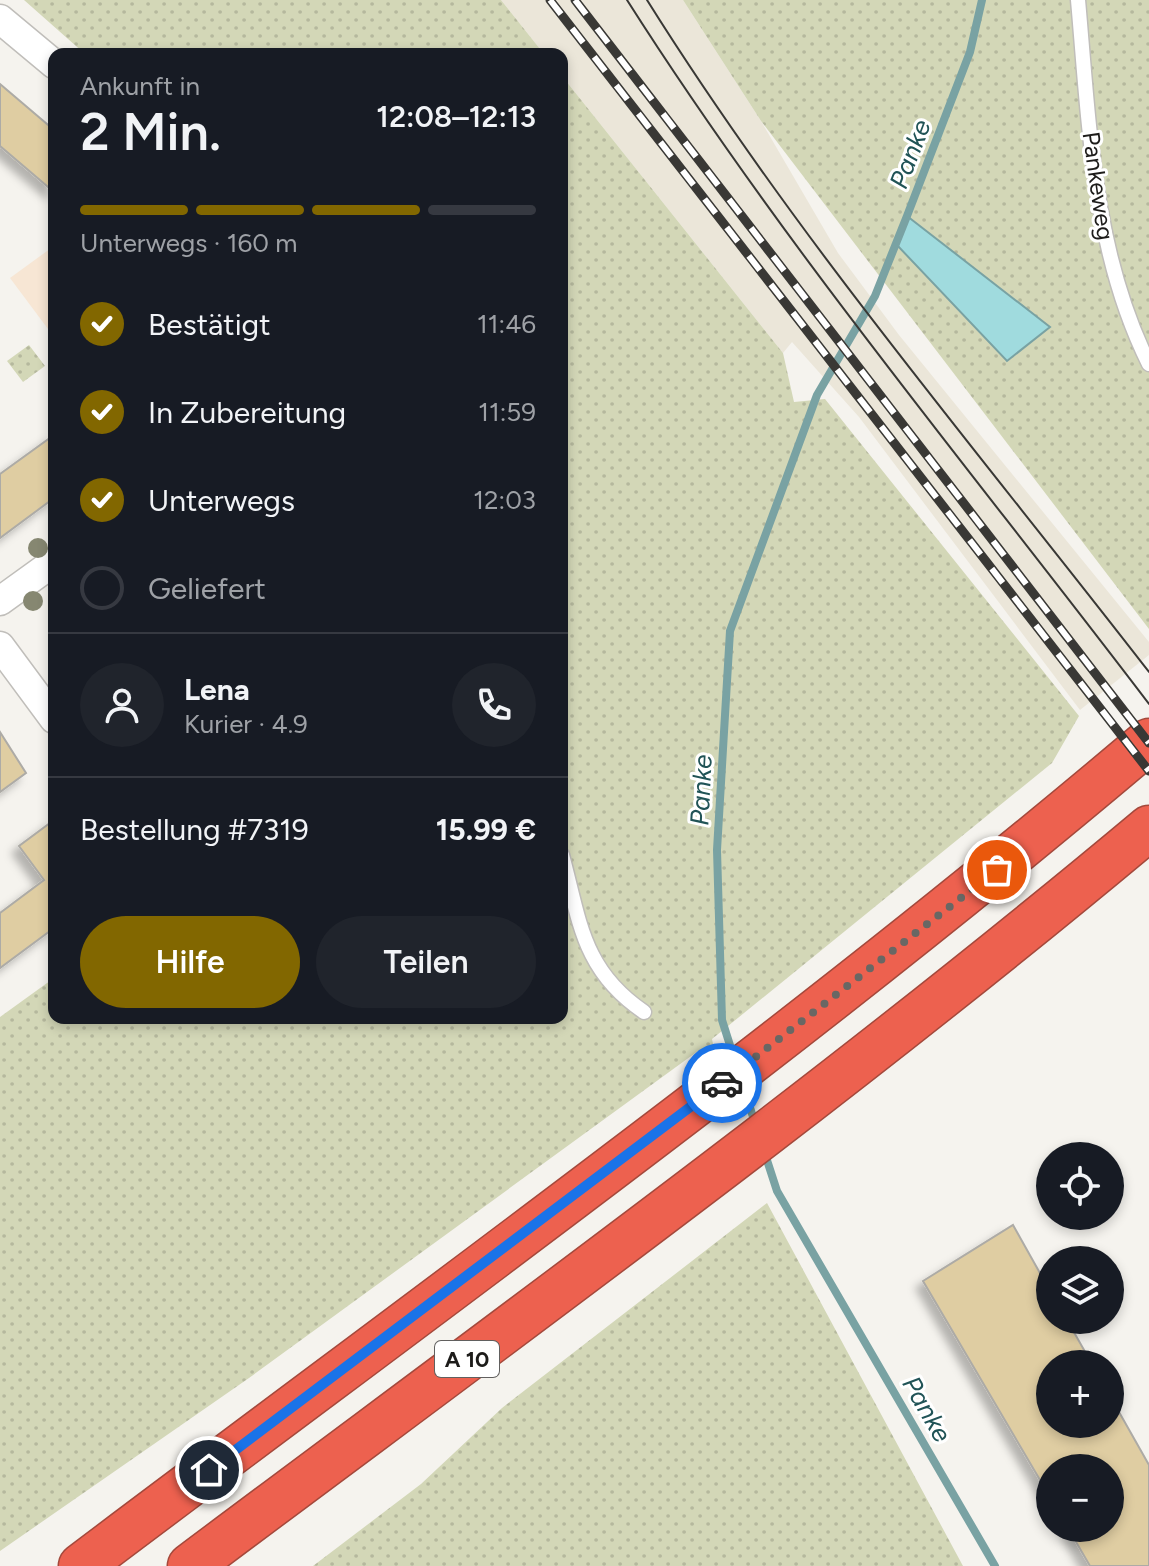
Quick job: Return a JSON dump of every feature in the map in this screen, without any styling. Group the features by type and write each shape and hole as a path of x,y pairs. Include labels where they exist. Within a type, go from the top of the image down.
{"highway":[{"name":"A 10","path":"81,1566 760,1055 975,888 1149,741"},
{"name":"A 10","path":"190,1566 743,1152 1013,943 1149,828"}],"street":[{"path":"0,19 48,59"},
{"path":"0,601 48,566"},
{"path":"0,646 48,711"}],"lane":[{"name":"Pankeweg","path":"1078,0 1090,135 1109,259 1149,364"},
{"path":"568,877 589,955 621,997 644,1012"}],"shaded area":[{"path":"501,0 683,0 761,121 838,253 899,335 1149,642 1149,655 1080,710 859,417 792,342 783,353 568,84 568,48 539,48"},
{"path":"48,250 48,329 10,278"}],"green space":[{"path":"24,0 501,0 539,48 78,48"},
{"path":"683,0 1149,0 1149,629 761,121","holes":["907,217 1050,327 1007,361"]},
{"path":"568,84 783,353 794,402 825,399 1079,716 1052,763 712,1039 717,1064 698,1051 249,1378 0,1551 0,1017 48,982 48,1024 568,1024"},
{"path":"29,345 45,366 23,382 7,361"},
{"path":"767,1203 963,1566 313,1566 421,1484 502,1408"}],"water":[{"path":"907,216 1050,327 1007,361 896,244"}],"building":[{"path":"0,84 48,125 48,187 0,146"},
{"path":"48,439 48,502 0,538 0,474"},
{"path":"0,732 26,773 0,792"},
{"path":"48,824 48,932 0,968 0,913 44,880 19,846"},
{"path":"1013,1225 1036,1266 1036,1334 1075,1334 1084,1350 1036,1350 1036,1438 1124,1438 1124,1421 1149,1465 1149,1566 1090,1566 1076,1542 1124,1542 1124,1454 1036,1454 1036,1473 923,1281"}],"waterway":[{"name":"Panke","path":"734,1058 722,1020 717,850 730,631 817,395 875,296 907,216 970,52 982,0"},
{"name":"Panke","path":"742,1083 755,1123"},
{"name":"Panke","path":"764,1151 777,1191 995,1566"}],"tram line":[{"path":"627,0 687,92 814,270 1149,704"},
{"path":"647,0 704,88 826,259 1149,672"}],"railway":[{"path":"550,0 1149,771"},
{"path":"575,0 1149,743"}],"way so far":[{"path":"722,1083 997,870"}],"route":[{"path":"209,1470 722,1083"}]}
